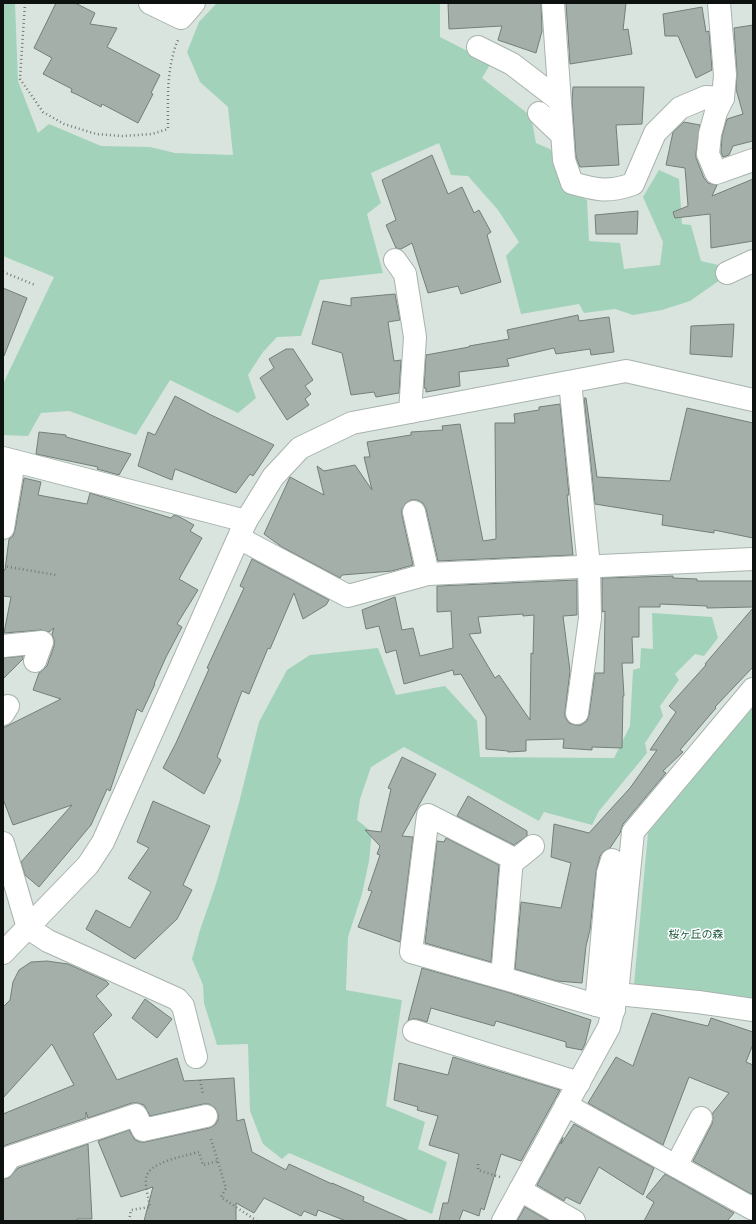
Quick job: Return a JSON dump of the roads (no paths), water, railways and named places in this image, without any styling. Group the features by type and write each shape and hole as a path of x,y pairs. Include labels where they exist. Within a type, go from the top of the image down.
{"street":[{"path":"150,3 181,18 194,3"},
{"path":"553,3 564,160 572,183 595,190 616,190 633,184 655,133 680,108 706,97 723,98"},
{"path":"719,3 725,75 723,98 716,112 710,134 708,154 716,173 753,160"},
{"path":"478,48 512,64 559,100"},
{"path":"539,113 562,135"},
{"path":"395,260 405,274 415,337 410,412"},
{"path":"727,273 753,261"},
{"path":"3,953 88,865 103,842 242,530 272,477 300,448 352,423 626,371 753,400"},
{"path":"570,382 589,566 590,618 578,713"},
{"path":"3,528 9,459 242,530 348,596 428,574 753,560"},
{"path":"414,512 428,574"},
{"path":"3,646 42,642 34,661"},
{"path":"609,1003 633,832 753,689"},
{"path":"502,978 512,858 428,815 411,952 502,978 609,1003 698,1002 753,1010"},
{"path":"3,843 28,928 48,941 177,998 184,1006 196,1058"},
{"path":"512,863 533,846"},
{"path":"503,1221 609,1027 608,873 612,860"},
{"path":"414,1031 579,1083"},
{"path":"566,1104 753,1209"},
{"path":"3,1167 10,1157 136,1115 143,1130 206,1116"},
{"path":"676,1166 701,1118"},
{"path":"521,1189 574,1221"}],"park label":[{"name":"桜ヶ丘の森","path":"696,934"}]}
